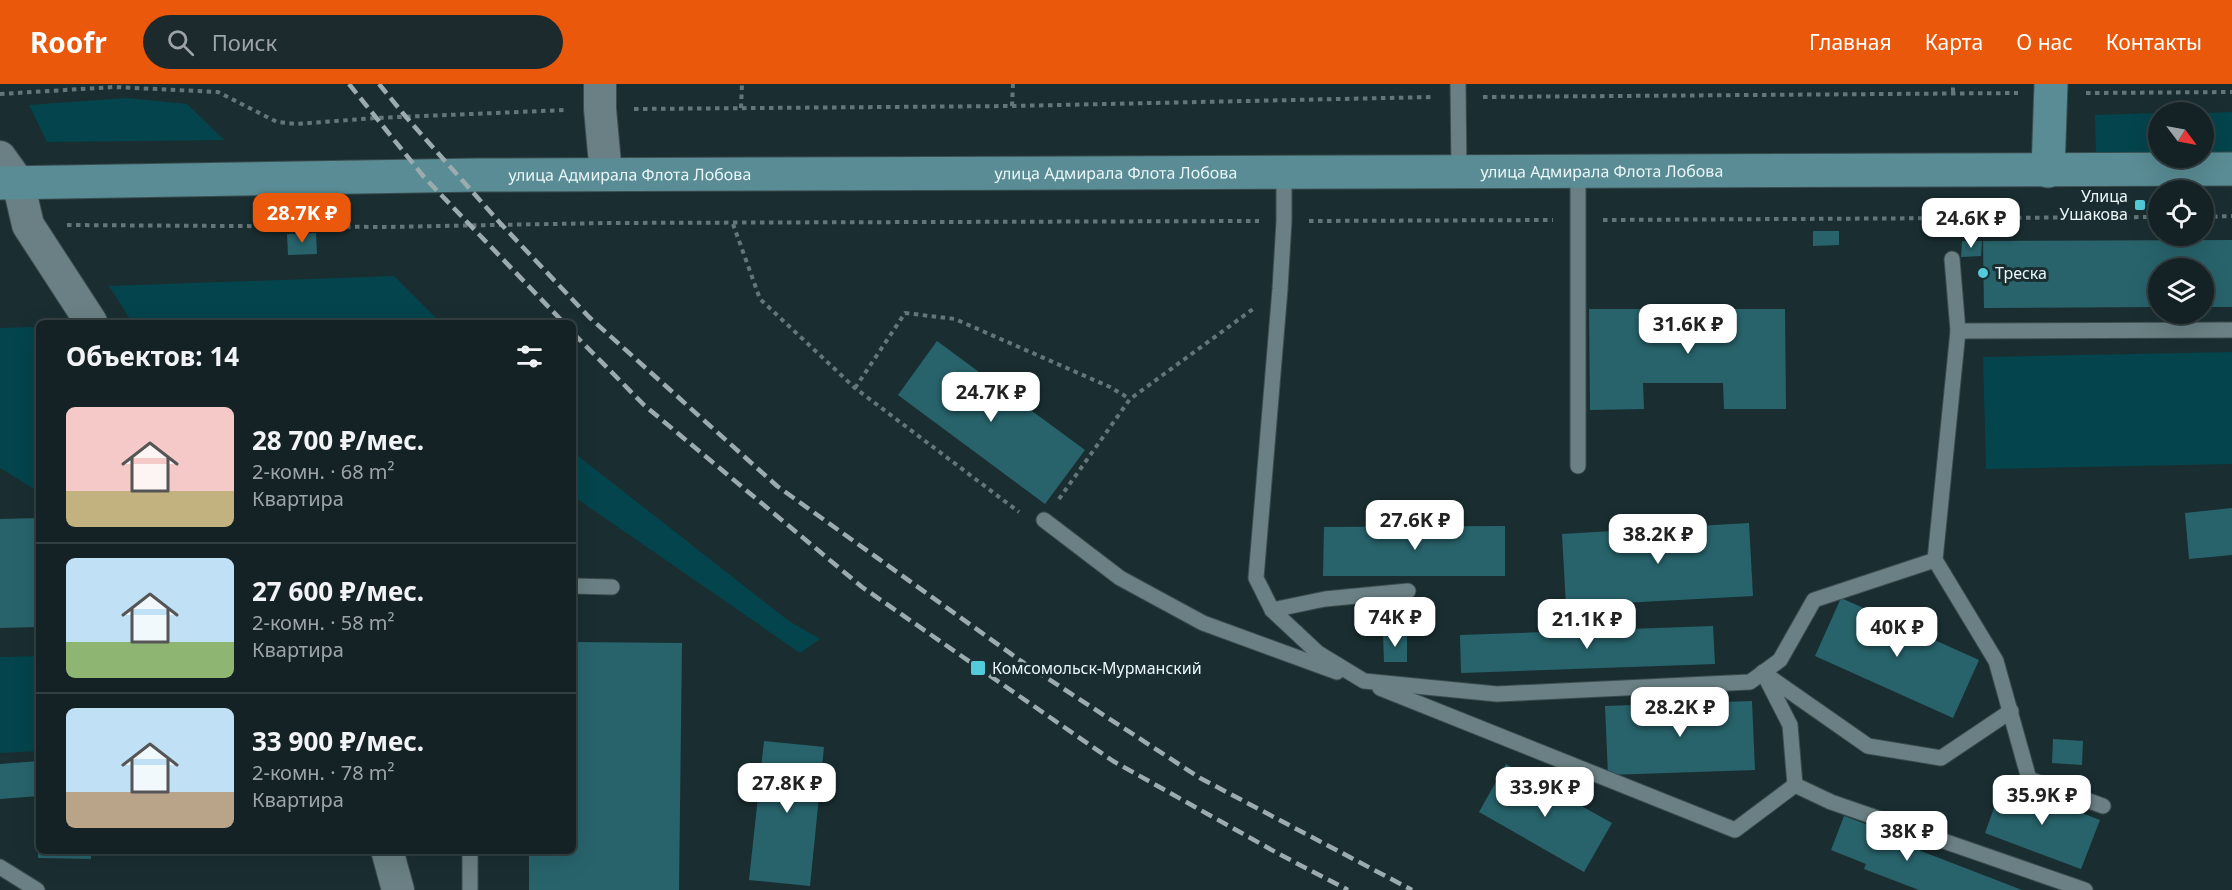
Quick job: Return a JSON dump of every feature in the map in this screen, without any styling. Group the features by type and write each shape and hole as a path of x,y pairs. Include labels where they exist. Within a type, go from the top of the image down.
{"street":[{"path":"2048,171 2050,89"},
{"path":"600,96 606,175"},
{"name":"улица Адмирала Флота Лобова","path":"6,174 321,177 2232,169"},
{"path":"6,174 27,225 90,320"},
{"path":"388,854 398,890"}],"lane":[{"path":"1458,90 1459,172"},
{"path":"1578,172 1578,466"},
{"path":"1284,173 1280,289 1256,578 1272,610 1318,653 1364,681 1497,694 1750,682 1780,660 1814,600 1935,560"},
{"path":"1952,259 1958,331 1935,560 1996,661 2012,711 2029,779 2103,806"},
{"path":"1958,331 2232,330"},
{"path":"1044,520 1120,578 1203,623 1364,681 1735,830 1795,785"},
{"path":"576,586 612,587"},
{"path":"1272,610 1325,599 1408,591"},
{"path":"1763,672 1868,746 1941,758 2012,711"},
{"path":"1763,672 1790,725 1795,785"},
{"path":"1795,785 1832,801 2085,890"},
{"path":"470,854 470,890"},
{"path":"0,867 37,890"}],"path":[{"path":"741,108 742,84"},
{"path":"1012,106 1013,84"},
{"path":"1953,84 1953,92"},
{"path":"0,94 114,87 218,92 277,122 296,124 600,96 741,108 1012,106 1458,90 1953,92 2050,89 2232,92"},
{"path":"1952,259 1953,171"},
{"path":"2214,217 2232,216"},
{"path":"27,225 388,227 582,223 2148,217"},
{"path":"733,224 760,299 855,388 1025,516 1044,520 1130,399 1280,289"},
{"path":"855,388 905,313 955,319 1110,387 1130,399"}],"shaded area":[{"path":"127,98 187,104 224,140 47,142 29,105"},
{"path":"2232,112 2232,154 2214,155 2214,113"},
{"path":"2148,113 2148,155 2096,156 2095,115"},
{"path":"394,276 438,320 131,320 109,286"},
{"path":"0,328 36,329 36,490 0,468"},
{"path":"2232,352 2232,464 1986,469 1983,357"},
{"path":"576,454 789,621 820,639 800,653 576,498"},
{"path":"36,656 36,751 0,753 0,657"}],"building":[{"path":"1813,231 1839,231 1839,245 1813,246"},
{"path":"316,233 317,254 288,255 287,234"},
{"path":"2148,240 2148,246 2214,246 2214,240 2232,240 2232,307 2214,307 2214,258 2148,258 2148,307 1984,308 1983,241"},
{"path":"1962,241 1982,241 1981,256 1961,257"},
{"path":"1589,309 1785,309 1786,409 1724,409 1723,383 1643,383 1644,409 1590,410"},
{"path":"937,341 1085,450 1045,504 898,395"},
{"path":"2232,508 2232,555 2189,559 2185,513"},
{"path":"36,518 36,627 0,628 0,519"},
{"path":"1749,523 1753,596 1566,606 1562,534"},
{"path":"1505,526 1505,576 1323,576 1324,527"},
{"path":"1841,598 1979,660 1953,718 1815,656"},
{"path":"1713,626 1715,664 1461,673 1460,635"},
{"path":"1407,634 1407,662 1384,662 1383,635"},
{"path":"576,642 682,643 679,890 529,890 529,854 576,854"},
{"path":"1752,701 1755,770 1608,775 1605,706"},
{"path":"2053,739 2083,741 2082,765 2052,763"},
{"path":"764,741 824,747 810,886 749,880"},
{"path":"36,761 36,796 0,799 0,764"},
{"path":"1506,764 1612,823 1584,872 1479,812"},
{"path":"2003,783 2100,820 2081,869 1985,833"},
{"path":"1844,816 1879,829 1877,834 2022,890 1919,890 1864,869 1866,864 1831,850"},
{"path":"38,854 91,854 91,859 38,858"}],"railway":[{"path":"349,84 424,177 561,320"},
{"path":"379,84 501,224 589,317 777,486 1021,661 1200,778 1412,890"},
{"path":"576,336 644,405 862,587 1113,761 1348,890"}],"place":[{"name":"Улица Ушакова","path":"2140,205"},
{"name":"Треска","path":"1983,273"},
{"name":"Комсомольск-Мурманский","path":"978,668"}]}
